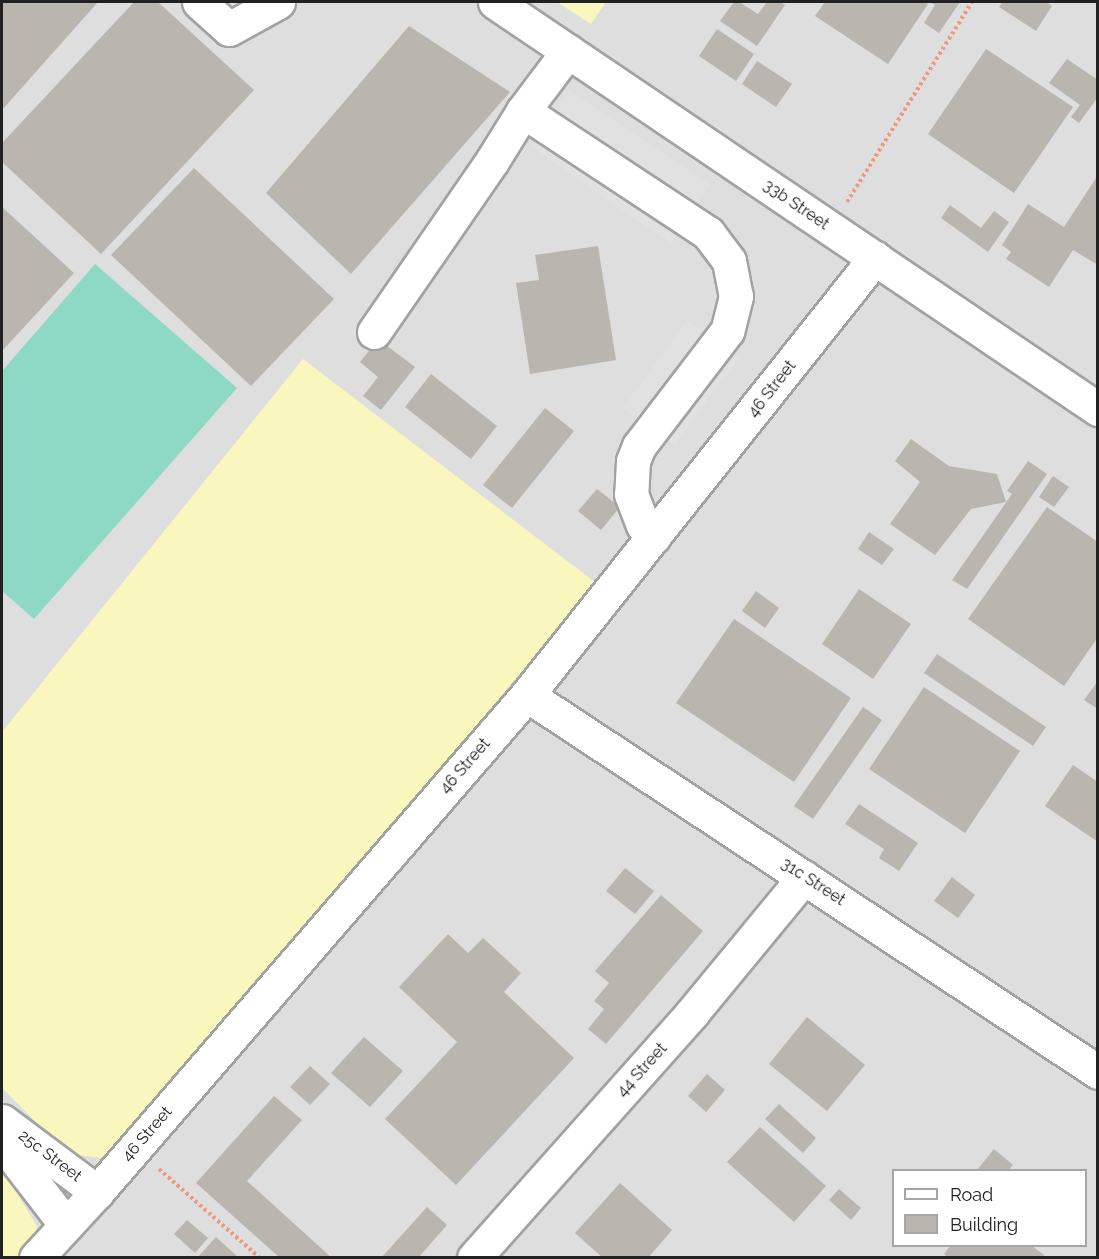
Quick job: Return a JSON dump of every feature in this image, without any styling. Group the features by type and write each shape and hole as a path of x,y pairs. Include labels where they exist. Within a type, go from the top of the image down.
{"street":[{"path":"199,2 229,29 278,2"},
{"name":"33b Street","path":"495,2 1098,409"},
{"path":"375,332 492,161 523,111 568,51"},
{"path":"523,111 708,233 720,246 732,270 736,296 727,331 639,446 633,461 631,494 643,525 654,537"},
{"name":"46 Street","path":"36,1257 97,1192 527,695 875,258"},
{"name":"31c Street","path":"527,695 1098,1071"},
{"name":"44 Street","path":"474,1257 685,1022 804,877"},
{"name":"25c Street","path":"2,1121 97,1192"},
{"name":"25c Street","path":"2,1142 66,1225"}],"path":[{"path":"830,228 972,2"},
{"path":"135,1148 260,1257"}],"shaded area":[{"path":"2,2 1097,2 1097,1257 2,1258"},
{"path":"569,90 710,185 671,243 530,147"},
{"path":"687,320 739,358 675,445 623,408"}],"sand":[{"path":"557,2 606,2 591,24"},
{"path":"303,359 596,583 111,1159 68,1154 2,1088 2,732"},
{"path":"2,1169 37,1226 34,1242 20,1257 2,1257"}],"green space":[{"path":"95,264 237,388 34,619 2,591 2,371"}],"building":[{"path":"2,2 98,2 2,110"},
{"path":"134,2 158,2 254,90 101,254 2,162 2,143"},
{"path":"734,2 739,2 758,14 767,2 780,2 785,5 757,46 720,21"},
{"path":"825,2 924,2 928,4 888,64 815,16"},
{"path":"930,2 960,2 939,33 924,23 935,5"},
{"path":"1003,2 1046,2 1052,6 1036,31 999,7"},
{"path":"409,26 510,92 351,274 266,193"},
{"path":"717,29 754,54 736,81 699,56"},
{"path":"986,49 1073,107 1014,193 928,134"},
{"path":"1067,59 1098,80 1098,97 1079,123 1071,117 1080,105 1049,83"},
{"path":"757,61 792,84 776,107 742,84"},
{"path":"194,168 334,299 251,386 111,255"},
{"path":"1098,175 1098,265 1073,250 1049,287 1006,259 1011,252 1002,245 1028,204 1064,227"},
{"path":"950,205 981,228 994,211 1009,222 988,252 941,218"},
{"path":"2,207 74,273 2,351"},
{"path":"598,246 616,360 530,374 516,283 539,280 535,255"},
{"path":"378,339 415,367 381,410 363,396 378,377 360,362"},
{"path":"431,374 497,426 471,459 405,407"},
{"path":"545,408 574,431 512,508 483,485"},
{"path":"911,439 949,466 997,474 1006,502 971,509 935,555 890,524 920,482 895,461"},
{"path":"1028,461 1047,474 967,589 952,580 1012,494 1007,491"},
{"path":"1053,476 1069,487 1054,507 1039,497"},
{"path":"597,489 620,507 601,530 578,511"},
{"path":"1047,507 1098,542 1098,637 1064,686 968,619"},
{"path":"869,532 894,549 882,565 858,549"},
{"path":"859,589 911,624 873,679 822,644"},
{"path":"756,591 779,608 765,628 742,611"},
{"path":"734,619 851,698 794,782 676,703"},
{"path":"937,654 1046,727 1033,746 924,673"},
{"path":"1098,681 1098,709 1084,700"},
{"path":"924,687 1020,751 965,833 869,769"},
{"path":"863,707 882,720 813,819 794,806"},
{"path":"1073,765 1098,782 1098,842 1045,806"},
{"path":"859,804 918,843 899,871 879,858 884,849 845,824"},
{"path":"625,868 654,891 635,914 606,891"},
{"path":"952,877 975,895 958,918 934,901"},
{"path":"661,895 703,931 606,1044 588,1029 604,1009 594,1001 609,983 595,971"},
{"path":"448,934 468,953 483,938 521,973 504,992 574,1058 456,1185 385,1119 457,1042 399,987"},
{"path":"807,1017 865,1065 827,1111 769,1064"},
{"path":"364,1037 403,1071 370,1107 331,1073"},
{"path":"310,1066 330,1084 310,1105 290,1087"},
{"path":"707,1074 725,1090 706,1112 688,1096"},
{"path":"274,1096 302,1120 247,1181 332,1258 280,1258 196,1183"},
{"path":"779,1104 816,1138 803,1153 765,1119"},
{"path":"760,1127 826,1186 794,1222 727,1162"},
{"path":"994,1149 1013,1165 1010,1169 978,1169"},
{"path":"620,1183 672,1230 648,1258 603,1258 575,1233"},
{"path":"839,1189 861,1208 851,1220 829,1200"},
{"path":"427,1207 447,1225 418,1258 381,1258"},
{"path":"187,1220 208,1238 195,1253 174,1234"},
{"path":"216,1237 239,1258 197,1258"},
{"path":"949,1247 1033,1247 1044,1255 1042,1258 948,1258 944,1254"}]}
